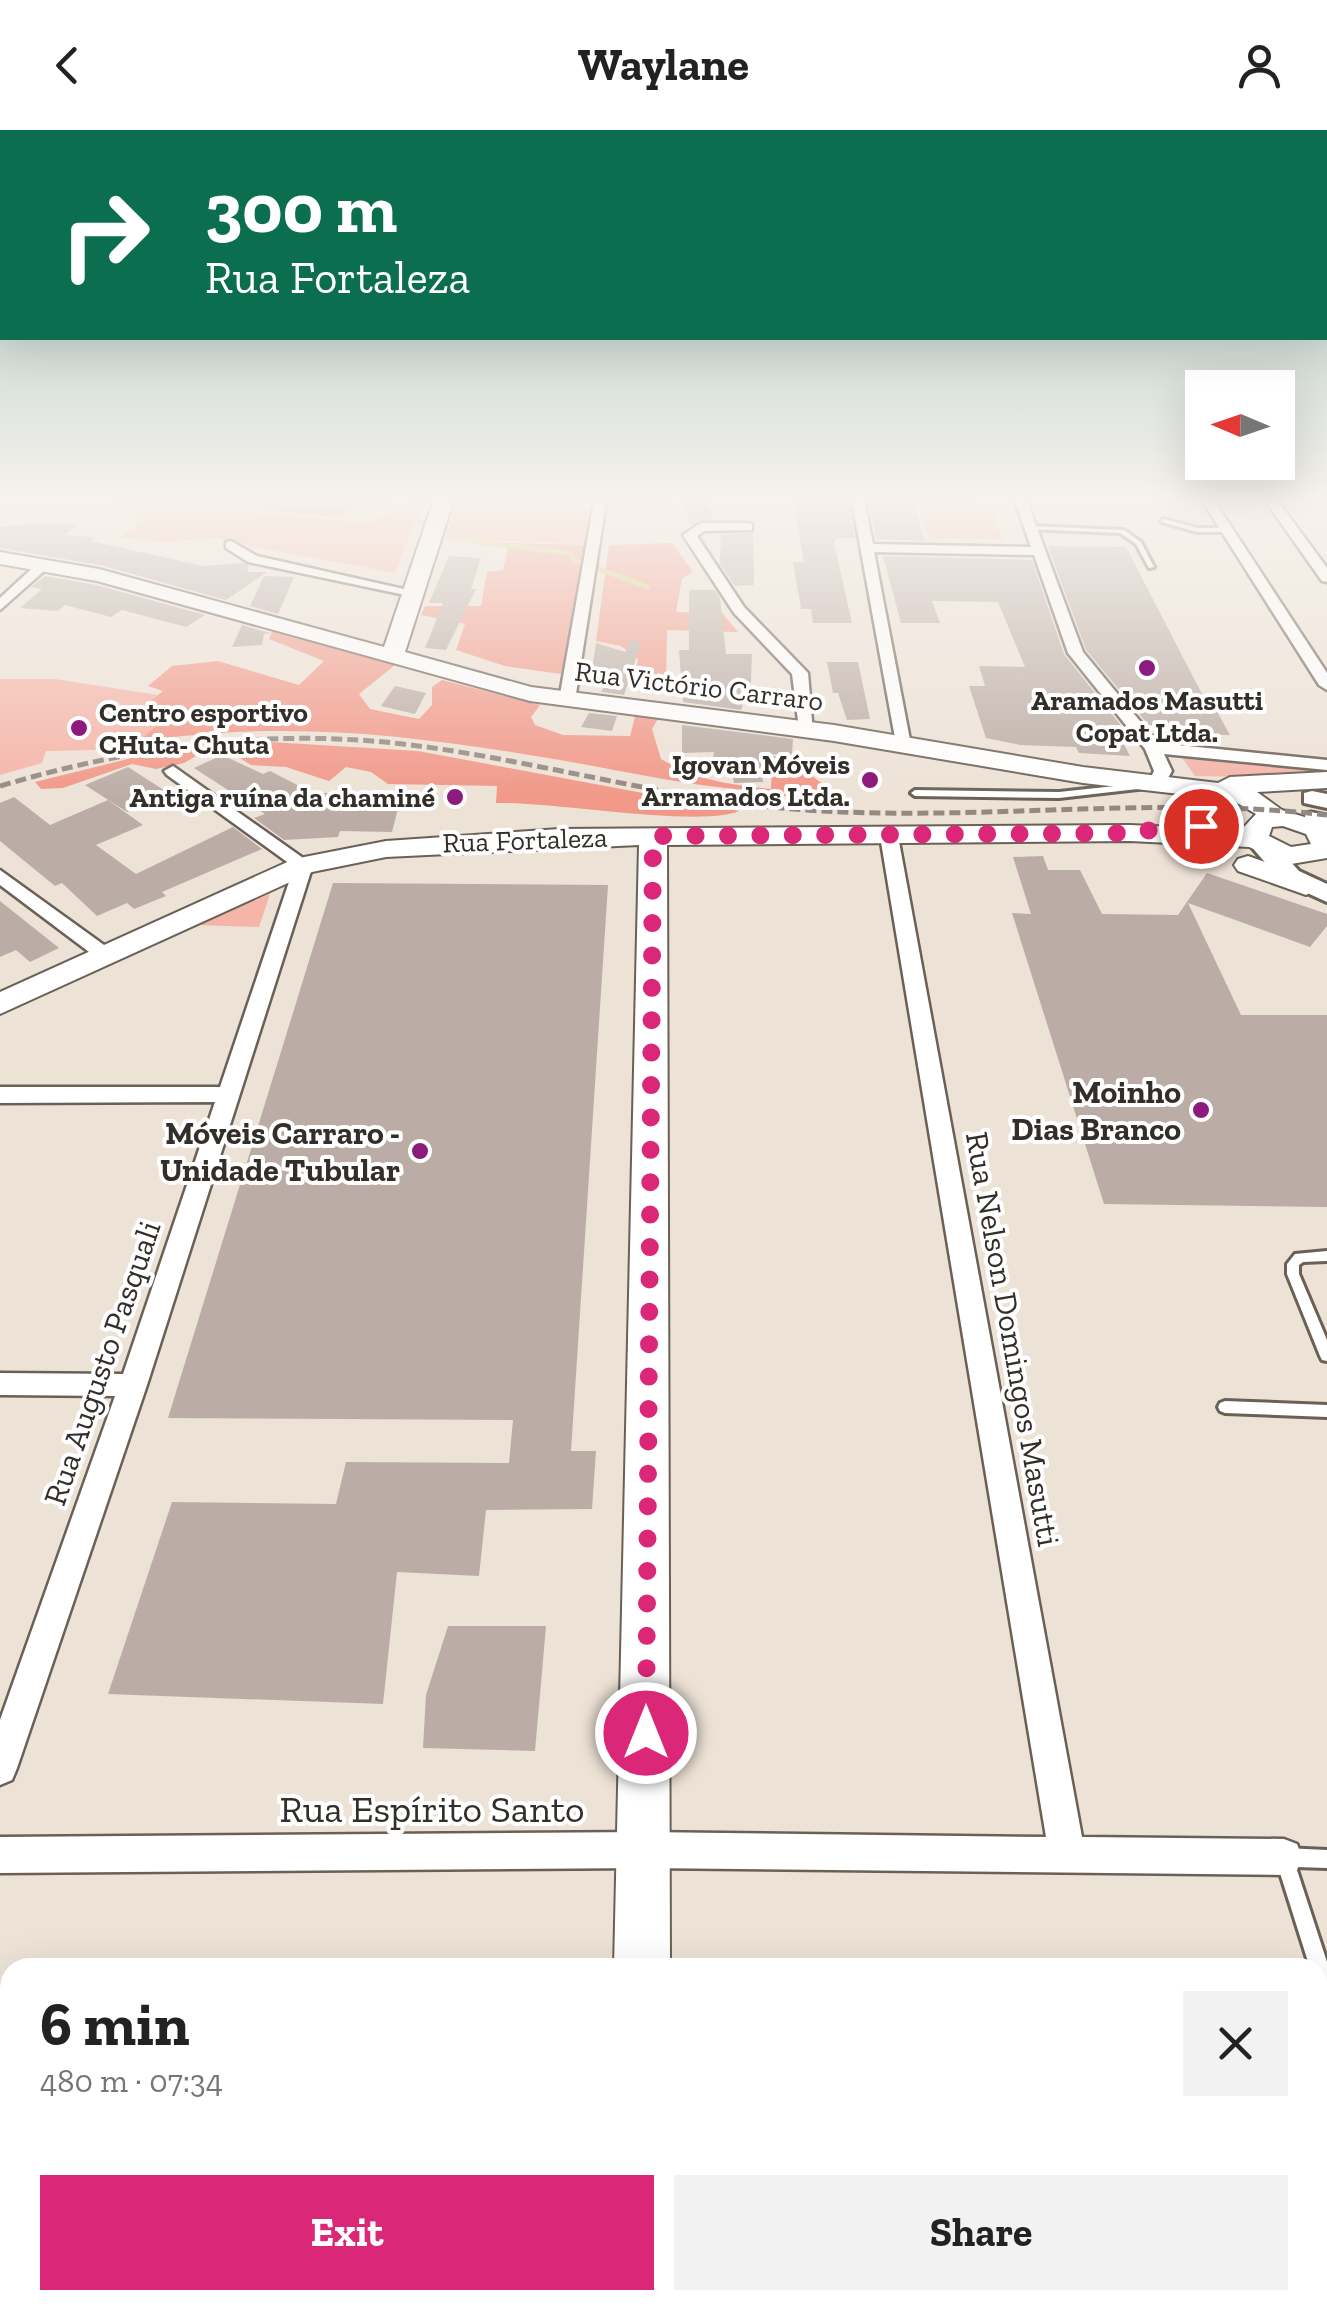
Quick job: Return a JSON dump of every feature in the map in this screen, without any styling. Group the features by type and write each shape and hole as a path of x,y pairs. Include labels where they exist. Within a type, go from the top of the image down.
{"main road":[{"name":"Rua Victório Carraro","path":"178,598 486,684 567,700 807,729 1156,784 1200,787 1300,814"},
{"path":"283,624 372,618 403,598"},
{"path":"393,655 408,598"},
{"path":"1200,787 1300,814 1323,834 1324,854 1294,856 1300,814"},
{"name":"Rua Fortaleza","path":"0,1004 304,865 458,842 653,836 1156,835 1300,814"},
{"path":"1156,835 1317,890"},
{"path":"642,1958 653,836"}],"street":[{"path":"567,700 584,598"},
{"path":"731,598 800,673 807,729"},
{"path":"878,598 903,744"},
{"path":"1055,598 1076,653 1153,748 1164,771 1156,784"},
{"path":"1271,598 1327,685"},
{"path":"1153,748 1327,765"},
{"path":"172,771 304,865"},
{"path":"1300,814 1290,876 1317,890"},
{"name":"Rua Nelson Domingos Masutti","path":"889,836 1067,1854"},
{"name":"Rua Augusto Pasquali","path":"0,1768 133,1385 304,865"},
{"path":"0,876 104,954"},
{"path":"0,1094 230,1094"},
{"path":"0,1384 133,1385"},
{"name":"Rua Espírito Santo","path":"0,1854 644,1850 1284,1857"}],"lane":[{"path":"915,794 1059,796 1156,784"},
{"path":"1327,1256 1300,1258 1293,1264 1293,1274 1327,1356"},
{"path":"1225,1407 1327,1412"},
{"path":"1316,1958 1284,1857 1327,1859"}],"shaded area":[{"path":"482,598 577,598 561,674 505,666 456,650 465,624 421,615 425,606 481,606"},
{"path":"602,598 679,598 676,612 722,613 738,632 667,630 666,684 634,682 638,659 621,646 596,641"},
{"path":"273,629 395,665 359,694 370,709 419,719 432,705 432,687 442,680 540,705 531,717 535,725 563,735 630,736 636,713 659,717 652,729 661,759 674,766 714,780 771,789 772,756 781,757 823,784 824,795 815,801 807,800 401,737 298,731 192,735 137,742 174,712 149,702 163,691 148,686 172,666 218,661 299,685 324,661 269,639"},
{"name":"Centro esportivo CHuta- Chuta","path":"0,679 55,679 158,695 135,712 169,719 136,744 105,737 95,750 46,751 42,763 0,775"},
{"path":"252,741 418,751 739,811 692,817 496,803 497,786 388,784 371,772 346,767 329,781 286,767 251,765 230,752 203,752 184,763 156,769 132,764 63,788 41,789 35,782 144,755"},
{"path":"1180,755 1327,770 1290,778 1195,776"},
{"path":"270,894 259,927 199,925"}],"building":[{"path":"32,598 142,598 205,615 186,627 122,610 111,617 65,605 58,611 20,608"},
{"path":"254,598 285,598 278,614 250,606"},
{"path":"431,598 472,598 446,650 425,648 443,603 429,603"},
{"path":"689,598 720,598 726,654 752,654 751,681 741,710 683,702 679,650 689,650"},
{"path":"799,598 846,598 852,623 813,623 811,609 801,609"},
{"path":"894,598 1045,598 1064,654 1127,733 1118,733 1130,756 1079,753 1076,747 1020,745 986,738 969,686 985,686 979,666 1025,667 998,602 932,601 940,623 901,623"},
{"path":"1067,598 1152,598 1203,696 1209,697 1230,735 1155,733 1086,650"},
{"path":"242,625 270,633 264,634 262,645 232,647"},
{"path":"632,639 641,643 624,695 601,692 609,678 591,676 596,643 625,652"},
{"path":"827,662 858,662 870,719 847,720 838,693 833,693"},
{"path":"395,686 426,693 415,714 381,706"},
{"path":"589,713 617,716 612,731 581,727"},
{"path":"682,725 793,739 792,755 760,754 763,782 734,783 730,759 713,759 714,752 682,753"},
{"path":"222,755 263,774 270,771 313,793 402,793 392,832 340,831 338,837 284,840 254,818 265,814 194,768"},
{"path":"128,767 170,794 127,812 85,785"},
{"path":"14,797 50,825 108,800 143,825 96,845 136,874 233,827 262,849 162,892 166,896 134,909 127,903 97,916 62,883 55,886 0,841 0,803"},
{"name":"Moinho Dias Branco","path":"1043,856 1048,870 1080,870 1102,914 1178,915 1207,873 1327,914 1327,926 1310,947 1188,903 1241,1015 1327,1015 1327,1207 1104,1204 1012,913 1031,914 1013,857"},
{"name":"Móveis Carraro - Unidade Tubular","path":"333,883 608,885 571,1451 596,1451 592,1509 486,1510 479,1576 397,1572 383,1704 108,1694 172,1502 336,1504 346,1462 509,1463 513,1420 168,1418"},
{"path":"0,901 59,948 30,962 16,950 0,957"},
{"path":"448,1626 546,1626 535,1751 423,1748 426,1695"}],"railway":[{"path":"0,786 149,751 301,738 453,751 705,798 806,810 936,813 1197,807 1327,815"}],"place":[{"name":"Aramados Masutti Copat Ltda.","path":"1147,668"},
{"name":"Centro esportivo CHuta- Chuta","path":"79,728"},
{"name":"Igovan Móveis Arramados Ltda.","path":"870,780"},
{"name":"Antiga ruína da chaminé","path":"455,797"},
{"name":"Moinho Dias Branco","path":"1201,1110"},
{"name":"Móveis Carraro - Unidade Tubular","path":"420,1151"}],"route":[{"path":"646,1733 653,836 1142,833 1155,828 1201,826"}]}
